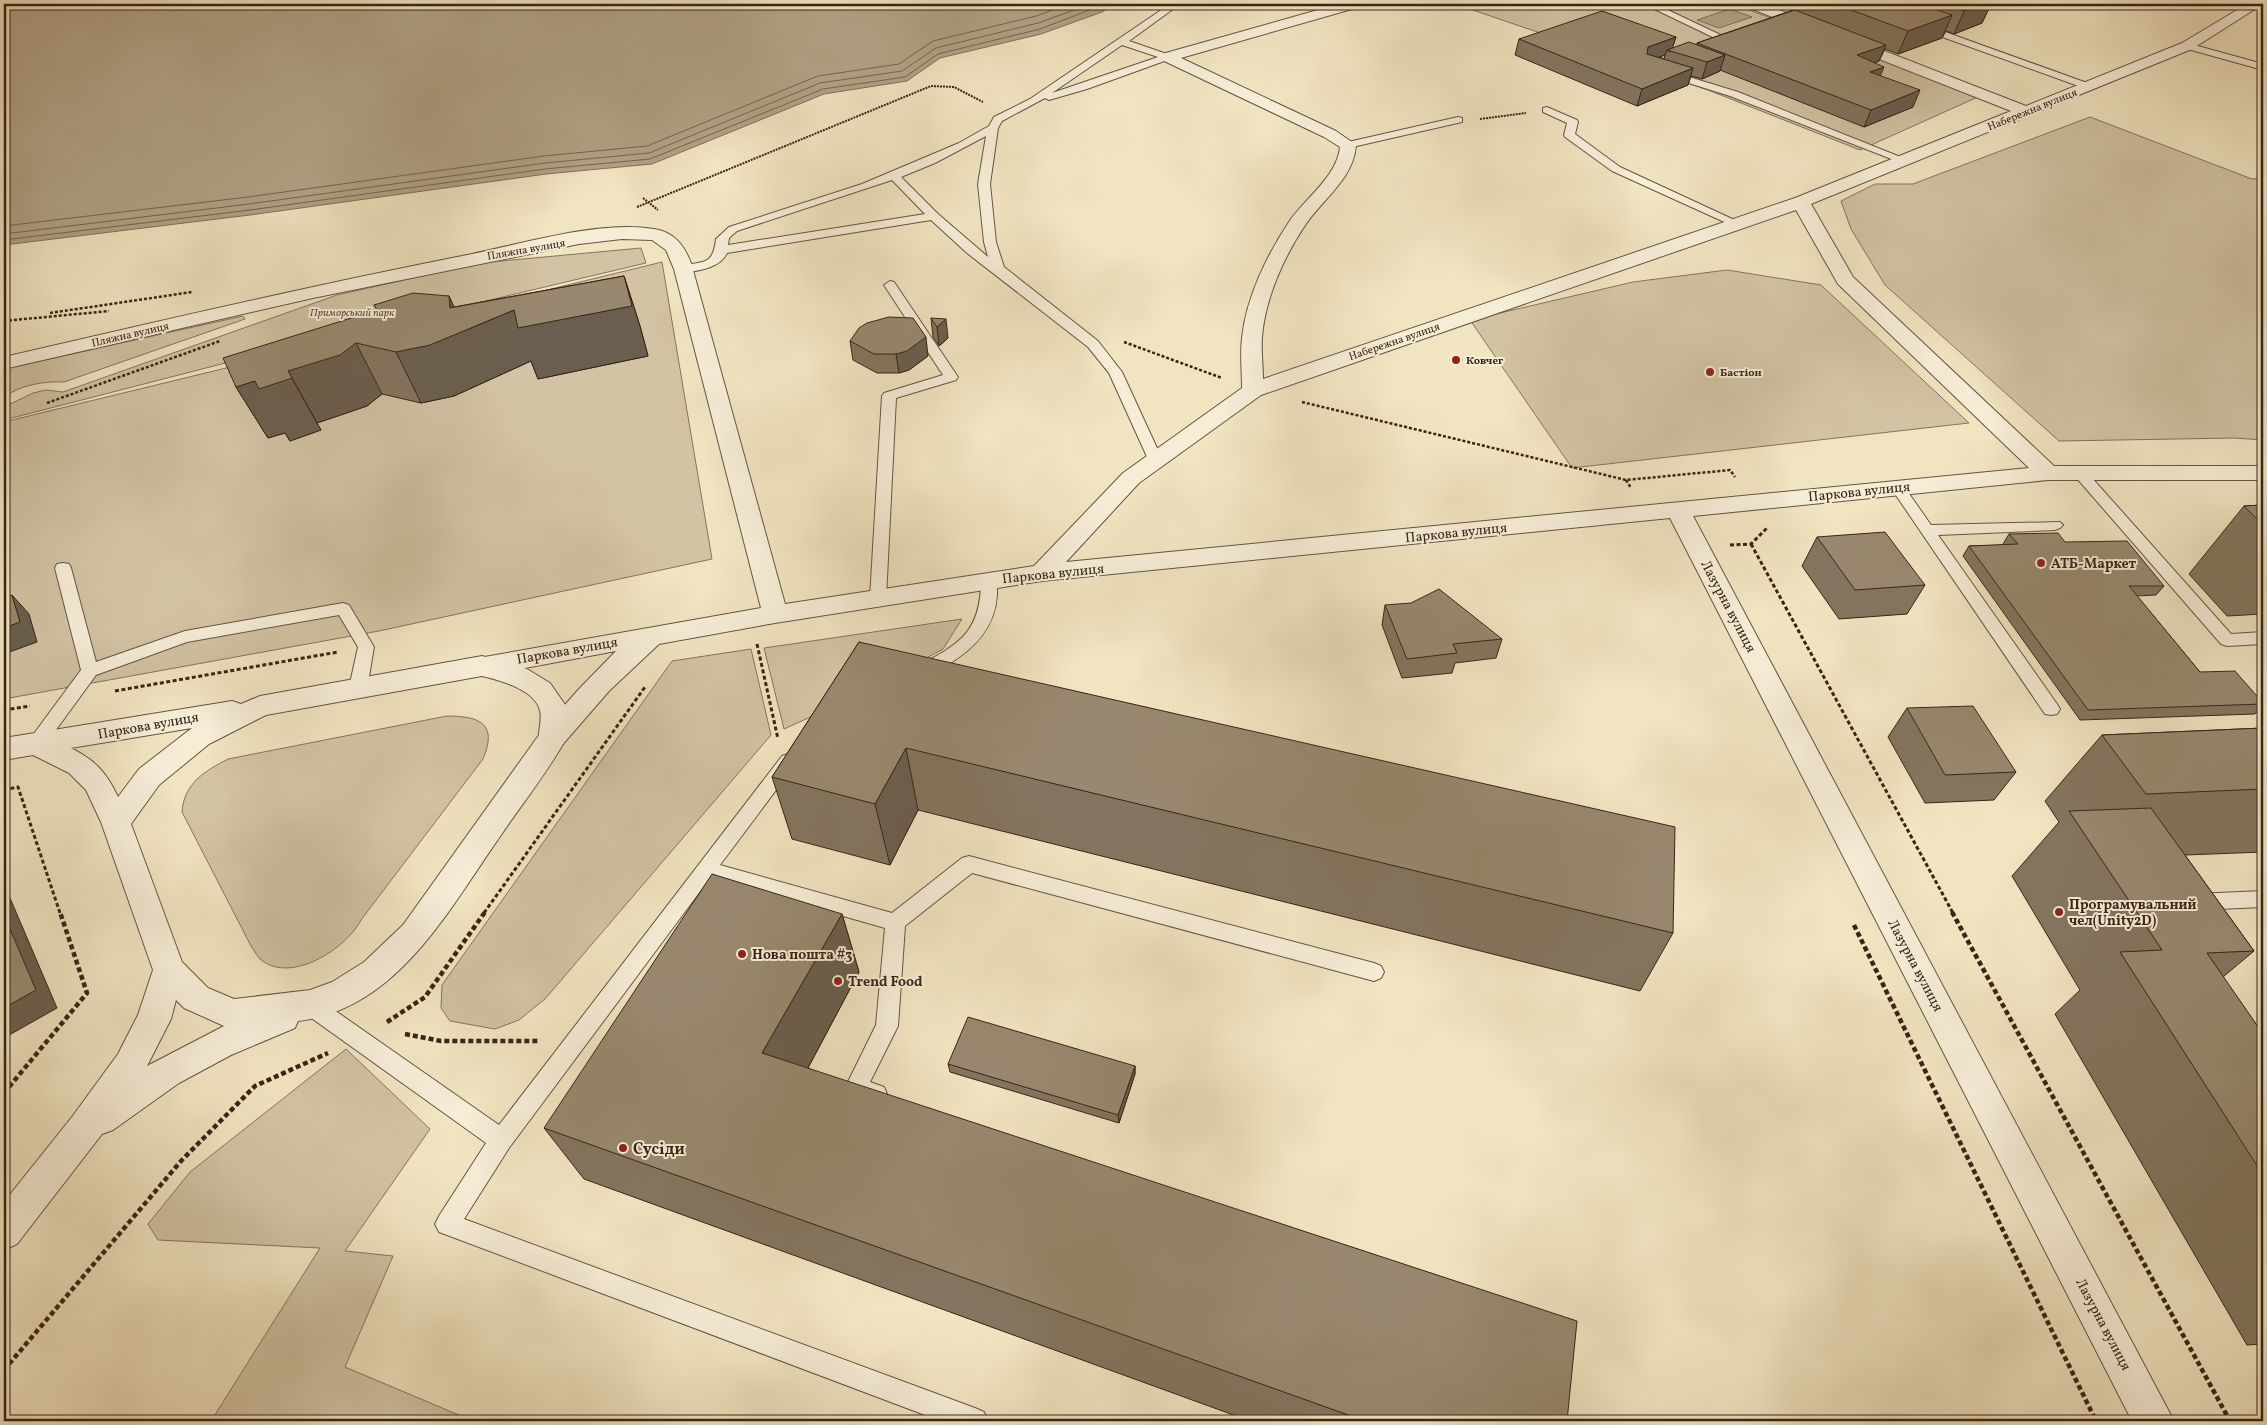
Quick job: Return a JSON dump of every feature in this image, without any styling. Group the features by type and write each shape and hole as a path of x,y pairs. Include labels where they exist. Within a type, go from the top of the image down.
{"street":[{"path":"1167,57 1354,4"},
{"path":"1752,4 2025,111"},
{"name":"Набережна вулиця","path":"1042,573 1131,478 1253,390 1735,223 1801,202 2187,46 2256,4"},
{"path":"1167,57 1330,134 1348,145 1347,160 1298,222 1280,253 1267,284 1252,336 1253,390"},
{"path":"1801,202 1845,280 2048,472"},
{"name":"Пляжна вулиця","path":"4,363 356,283 551,244 615,234 638,233 657,235 670,242 677,252 683,269 775,614"},
{"name":"Паркова вулиця","path":"4,750 775,614 1042,573 2048,472 2263,473"},
{"name":"Лазурна вулиця","path":"1678,510 2154,1421"},
{"name":"Паркова вулиця","path":"85,1129 167,1072 219,1044 344,992 376,972 414,936 553,738 590,691 620,661 652,635"},
{"path":"482,666 518,676 540,690 554,709 553,738"},
{"path":"116,822 150,777 199,737 260,706"},
{"path":"36,744 79,765 97,783 116,822 169,970 196,998 233,1014 310,1006"},
{"path":"6,1224 85,1129 130,1066 154,1019 169,970"}],"lane":[{"path":"683,269 712,261 721,253 722,239 725,234 733,229 893,175 969,143 996,123 1034,101 1176,4"},
{"path":"1648,4 1728,37 1707,45"},
{"path":"1913,24 2087,86"},
{"path":"1122,42 1140,46 1167,57"},
{"path":"2187,46 2263,67"},
{"path":"1034,101 1084,87 1167,57"},
{"path":"1656,70 1734,94 1903,160"},
{"path":"1547,110 1573,122 1569,136 1616,169 1735,223"},
{"path":"1348,145 1458,120"},
{"path":"996,123 984,184 990,242 998,269"},
{"path":"893,175 971,250 1093,344 1119,381 1155,459"},
{"path":"721,250 934,216"},
{"path":"878,598 889,396 951,377 890,285"},
{"path":"2079,472 2227,640 2263,638"},
{"path":"1898,488 2051,709"},
{"path":"1927,530 2055,525"},
{"path":"63,568 90,671"},
{"path":"931,688 902,682 955,651 979,629 987,612 989,580"},
{"path":"36,744 90,671 185,637 343,609 366,648 358,688"},
{"path":"803,746 784,766 501,1140 447,1224 975,1421"},
{"path":"894,1100 856,1088 887,1026 895,922 968,864 1374,972"},
{"path":"706,869 895,922"},
{"path":"2179,902 2263,898"},
{"path":"310,1006 501,1140"}],"path":[{"path":"634,208 931,86 954,87 981,99 996,123"},
{"path":"1458,120 1466,121 1547,110"},
{"path":"4,321 192,292"},
{"path":"27,317 113,310"},
{"path":"47,403 226,339"},
{"path":"1124,342 1253,390 1626,480 1730,470"},
{"path":"1770,526 1751,544 2230,1421"},
{"path":"747,645 757,644 784,766"},
{"path":"4,710 366,648"},
{"path":"4,790 18,787 87,992 4,1093"},
{"path":"1852,921 2096,1421"},
{"path":"396,1032 441,1041 576,1042"}],"green space":[{"path":"1455,4 1733,4 1980,96 1860,150 1708,90"},
{"path":"2090,117 2252,179 2263,178 2263,440 2234,438 2059,441 1885,285 1851,229 1841,201 1875,184 1913,184"},
{"name":"Приморський парк","path":"641,248 646,263 237,360 4,420 4,407 33,393 46,390 63,392 337,295 480,263"},
{"path":"662,262 712,559 379,631 4,699 4,422"},
{"name":"Бастіон","path":"1727,270 1821,285 1969,423 1572,468 1470,320 1633,282"},
{"path":"243,316 245,319 64,382 32,385 18,389 4,397 4,369"},
{"path":"962,619 943,649 861,694 784,729 764,648"},
{"path":"751,649 771,735 545,999 519,1020 495,1029 450,1021 441,1008 442,985 672,661"},
{"path":"447,716 469,718 483,724 487,730 488,738 483,759 354,931 330,952 301,966 286,968 272,966 260,959 251,946 182,812 191,786 204,773 228,759"},
{"path":"346,1049 430,1129 345,1251 393,1256 345,1367 473,1421 211,1421 320,1248 158,1240 148,1224 190,1172"}],"water":[{"path":"4,4 1115,4 1102,12 1041,34 940,58 907,81 824,94 652,164 546,174 250,215 4,245"},
{"path":"1730,9 1752,17 1719,28 1697,20"}],"building":[{"path":"1835,4 1920,4 1952,15 1908,31"},
{"path":"1943,4 1985,4 1964,11"},
{"path":"1795,10 1886,45 1857,55 1884,67 1870,72 1920,90 1871,110 1697,43"},
{"path":"1602,11 1676,37 1648,47 1647,54 1693,68 1642,89 1519,39"},
{"path":"1689,42 1725,55 1707,62 1667,50"},
{"path":"624,276 632,306 518,328 514,310 430,345 396,352 356,343 340,355 288,371 292,378 259,389 255,381 236,387 223,358 377,310 374,305 413,293 449,296 450,308"},
{"path":"889,317 913,318 926,337 907,351 896,354 874,354 850,341 859,328 867,323"},
{"path":"931,318 946,319 937,327"},
{"path":"2263,505 2263,525 2244,506"},
{"path":"1885,532 1925,585 1855,590 1817,537"},
{"path":"2058,533 2065,542 2127,541 2164,586 2129,586 2200,672 2235,671 2263,704 2088,710 1969,546 2018,544 2009,534"},
{"path":"1439,589 1502,639 1453,644 1457,653 1407,659 1385,605 1411,603"},
{"path":"12,595 20,622 4,628 4,598"},
{"path":"859,642 1675,827 1673,933 906,748 875,804 772,777"},
{"path":"1973,706 2016,772 1945,775 1907,708"},
{"path":"2263,728 2263,789 2146,794 2102,735"},
{"path":"2151,808 2254,951 2207,953 2263,1034 2263,1175 2120,952 2162,950 2069,811"},
{"path":"712,874 842,914 762,1053 1577,1321 1567,1421 1365,1421 544,1128"},
{"path":"4,915 36,990 4,1008"},
{"path":"968,1017 1135,1066 1118,1115 948,1064"}],"place":[{"name":"Ковчег","path":"1456,360"},
{"name":"Бастіон","path":"1710,372"},
{"name":"АТБ-Маркет","path":"2041,563"},
{"name":"Програмувальний чел(Unity2D)","path":"2059,912"},
{"name":"Нова пошта #3","path":"742,954"},
{"name":"Trend Food","path":"838,981"},
{"name":"Сусіди","path":"623,1148"}]}
